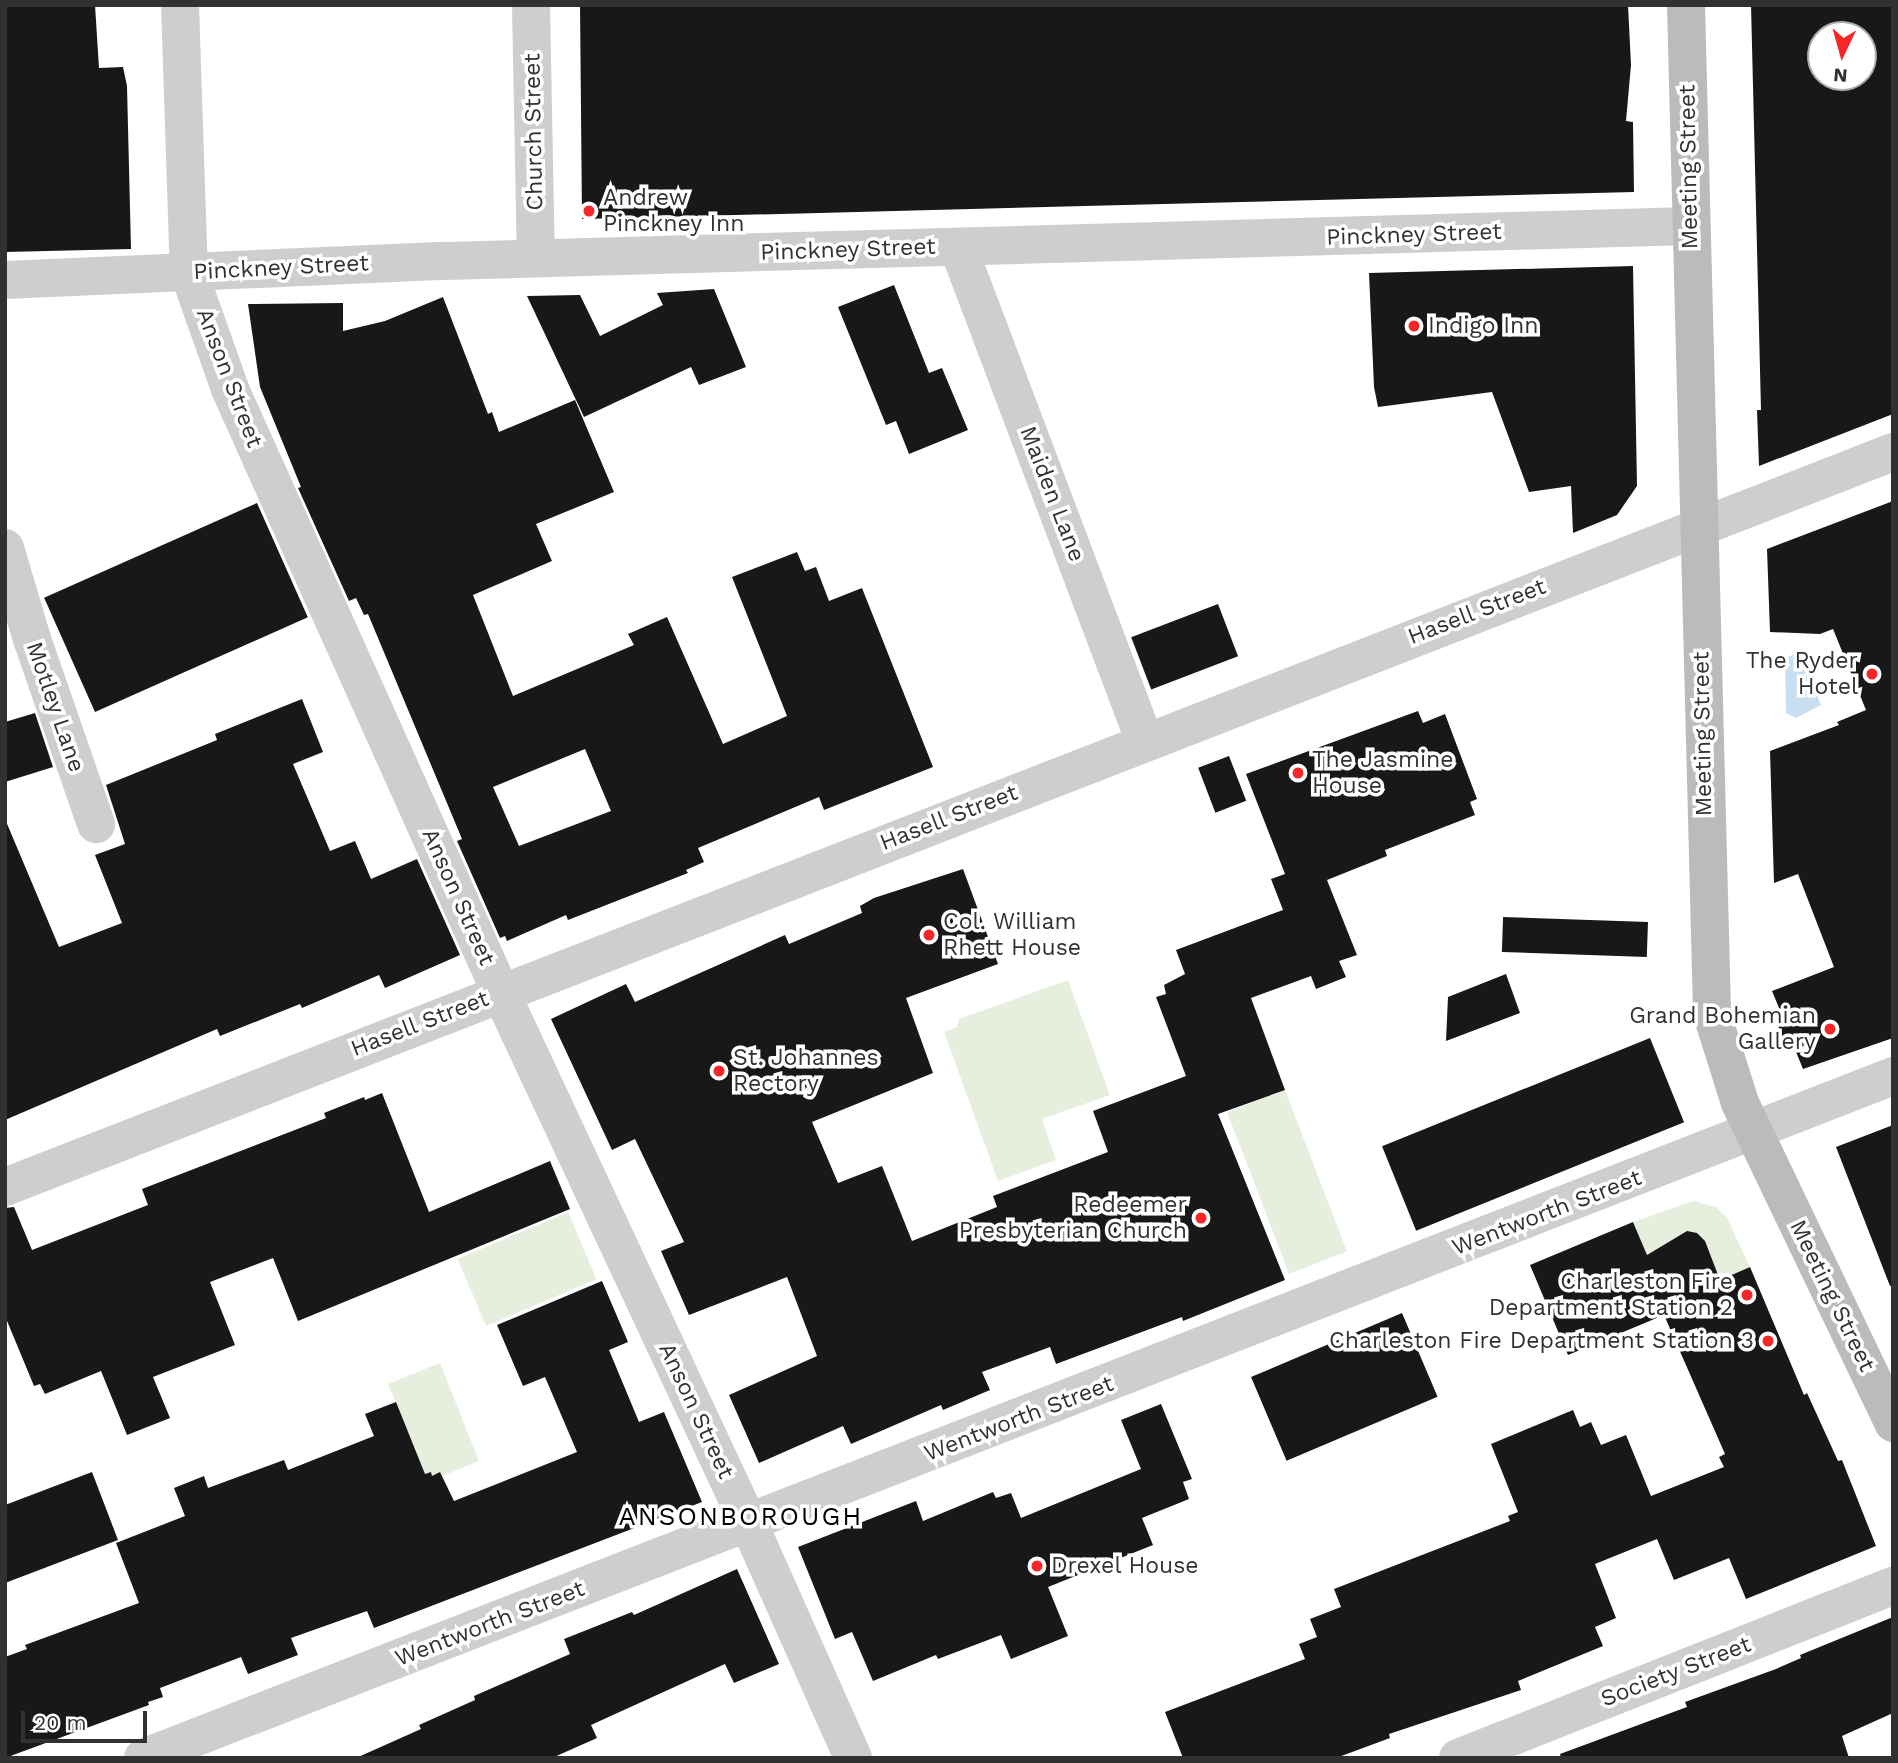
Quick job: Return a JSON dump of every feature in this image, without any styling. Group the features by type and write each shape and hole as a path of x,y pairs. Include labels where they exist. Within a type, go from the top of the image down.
{"main road":[{"name":"Meeting Street","path":"1686,5 1709,988 1715,1028 1727,1070 1752,1132 1893,1423"}],"street":[{"name":"Anson Street","path":"180,5 189,273 230,389 501,993 749,1524 853,1758"},
{"name":"Church Street","path":"531,5 536,258"},
{"name":"Pinckney Street","path":"5,280 189,273 235,268 536,258 1690,226"},
{"name":"Maiden Lane","path":"958,247 1145,741"},
{"name":"Hasell Street","path":"5,1187 1893,452"},
{"name":"Motley Lane","path":"5,548 32,639 96,824"},
{"name":"Wentworth Street","path":"143,1758 1893,1076"},
{"name":"Society Street","path":"1458,1758 1893,1586"}],"green space":[{"path":"1068,980 1110,1095 1042,1119 1056,1160 998,1181 944,1032 957,1027 959,1019"},
{"path":"1285,1090 1347,1252 1289,1274 1227,1112"},
{"path":"1693,1201 1716,1207 1727,1218 1750,1267 1667,1302 1633,1222"},
{"path":"568,1212 597,1279 486,1326 458,1259"},
{"path":"440,1363 479,1461 442,1476 432,1476 431,1472 425,1474 388,1384"}],"water":[{"path":"1799,651 1821,705 1796,718 1786,713 1785,659"}],"building":[{"path":"5,5 95,5 99,68 123,67 127,86 131,249 5,252"},
{"path":"580,5 1628,5 1631,65 1626,121 1633,122 1634,192 582,219"},
{"path":"1751,5 1893,5 1893,414 1759,466 1757,410 1761,410"},
{"path":"1633,266 1637,486 1617,515 1573,533 1571,486 1529,492 1492,392 1378,407 1374,387 1369,273"},
{"path":"894,285 929,373 942,368 968,430 909,454 896,421 886,425 838,307"},
{"path":"714,289 746,367 699,385 691,367 584,417 527,296 580,295 600,336 663,305 657,293"},
{"path":"443,297 488,414 492,412 499,432 575,400 614,492 536,524 552,561 473,595 513,696 634,645 628,634 667,617 723,744 787,716 732,577 797,552 805,571 816,567 829,601 862,588 933,767 824,810 819,797 698,848 704,862 686,870 688,873 568,920 566,915 507,941 505,936 500,938 457,841 462,839 368,614 364,615 356,598 349,601 298,488 301,487 260,387 248,304 343,303 343,331 385,321","holes":["585,749 611,811 519,846 493,787"]},
{"path":"1893,501 1893,1038 1803,1069 1794,1047 1788,1050 1775,1018 1782,1015 1772,991 1834,967 1798,874 1774,883 1770,751 1839,725 1837,722 1866,710 1833,629 1820,634 1770,632 1767,549"},
{"path":"257,503 308,617 95,712 44,598"},
{"path":"1218,604 1238,656 1151,690 1131,637"},
{"path":"302,699 323,752 293,764 330,851 355,841 371,879 417,859 460,955 385,988 379,975 302,1008 300,1004 220,1036 217,1029 5,1120 5,819 59,947 122,923 95,855 125,844 106,785 217,740 215,734"},
{"path":"1418,711 1423,723 1445,714 1477,799 1470,802 1475,815 1385,850 1387,856 1327,880 1357,955 1339,961 1346,977 1316,989 1311,976 1251,998 1285,1090 1218,1114 1285,1280 1183,1321 1182,1317 1056,1364 1050,1347 982,1372 990,1390 943,1410 941,1405 851,1444 843,1426 759,1463 729,1395 817,1356 787,1277 689,1315 661,1251 684,1242 635,1139 612,1150 551,1019 626,984 635,1002 785,935 789,944 862,913 860,906 874,898 963,869 998,964 906,998 933,1073 812,1122 838,1183 882,1166 912,1241 997,1207 993,1196 1108,1152 1093,1111 1186,1076 1156,997 1166,994 1164,985 1185,974 1176,950 1283,910 1271,879 1285,874 1246,774"},
{"path":"35,713 53,767 5,782 5,722"},
{"path":"1229,756 1246,801 1215,813 1198,768"},
{"path":"1503,917 1648,922 1647,957 1502,952"},
{"path":"1506,974 1520,1013 1446,1041 1448,997"},
{"path":"1650,1038 1684,1122 1416,1231 1382,1146"},
{"path":"382,1093 429,1212 550,1161 570,1209 298,1321 273,1258 210,1282 235,1345 153,1377 170,1418 127,1435 101,1371 45,1394 40,1384 34,1386 5,1316 5,1208 14,1207 32,1250 148,1205 142,1189 326,1118 324,1113 364,1097 365,1100"},
{"path":"1893,1125 1893,1285 1890,1286 1836,1147"},
{"path":"1633,1222 1647,1255 1687,1231 1697,1233 1705,1241 1720,1280 1750,1267 1804,1395 1807,1393 1838,1461 1842,1460 1876,1546 1746,1599 1729,1558 1674,1580 1657,1539 1595,1564 1616,1618 1595,1627 1603,1646 1518,1681 1521,1690 1389,1734 1390,1738 1336,1758 1183,1758 1165,1712 1305,1659 1299,1644 1317,1637 1310,1619 1341,1607 1334,1589 1510,1521 1508,1516 1518,1512 1491,1444 1573,1410 1580,1427 1591,1422 1601,1445 1626,1435 1651,1496 1724,1467 1719,1457 1725,1454 1664,1315 1568,1355 1530,1265"},
{"path":"602,1281 628,1342 609,1350 639,1422 664,1412 702,1502 374,1628 367,1611 291,1638 298,1655 248,1674 241,1657 160,1688 163,1697 148,1702 149,1705 5,1758 5,1657 27,1649 25,1645 139,1603 116,1543 185,1516 174,1488 204,1476 208,1488 284,1460 288,1470 374,1436 365,1414 396,1402 425,1474 431,1472 432,1476 440,1472 454,1501 577,1452 545,1377 523,1386 497,1325"},
{"path":"1402,1313 1438,1397 1287,1461 1251,1377"},
{"path":"1161,1404 1192,1479 1183,1482 1189,1499 1142,1518 1153,1545 1048,1587 1068,1636 1011,1659 1001,1635 938,1659 936,1655 873,1681 852,1632 835,1639 798,1547 916,1501 923,1521 993,1492 996,1498 1011,1493 1021,1518 1141,1469 1121,1420"},
{"path":"92,1472 118,1540 5,1583 5,1505"},
{"path":"737,1569 779,1664 734,1683 725,1664 591,1725 597,1738 552,1758 356,1758 421,1729 419,1725 475,1700 474,1696 570,1654 564,1639 632,1612 634,1615"},
{"path":"1893,1617 1893,1713 1842,1736 1849,1758 1561,1758 1560,1754 1687,1707 1685,1702 1776,1669 1801,1658 1800,1655"}],"place":[{"name":"Andrew Pinckney Inn","path":"589,211"},
{"name":"Indigo Inn","path":"1414,326"},
{"name":"The Ryder Hotel","path":"1872,674"},
{"name":"The Jasmine House","path":"1298,773"},
{"name":"Col. William Rhett House","path":"929,935"},
{"name":"Grand Bohemian Gallery","path":"1830,1029"},
{"name":"St. Johannes Rectory","path":"719,1071"},
{"name":"Redeemer Presbyterian Church","path":"1201,1218"},
{"name":"Charleston Fire Department Station 2","path":"1747,1295"},
{"name":"Charleston Fire Department Station 3","path":"1768,1341"},
{"name":"Drexel House","path":"1037,1566"}],"district":[{"name":"ANSONBOROUGH","path":"741,1517"}]}
